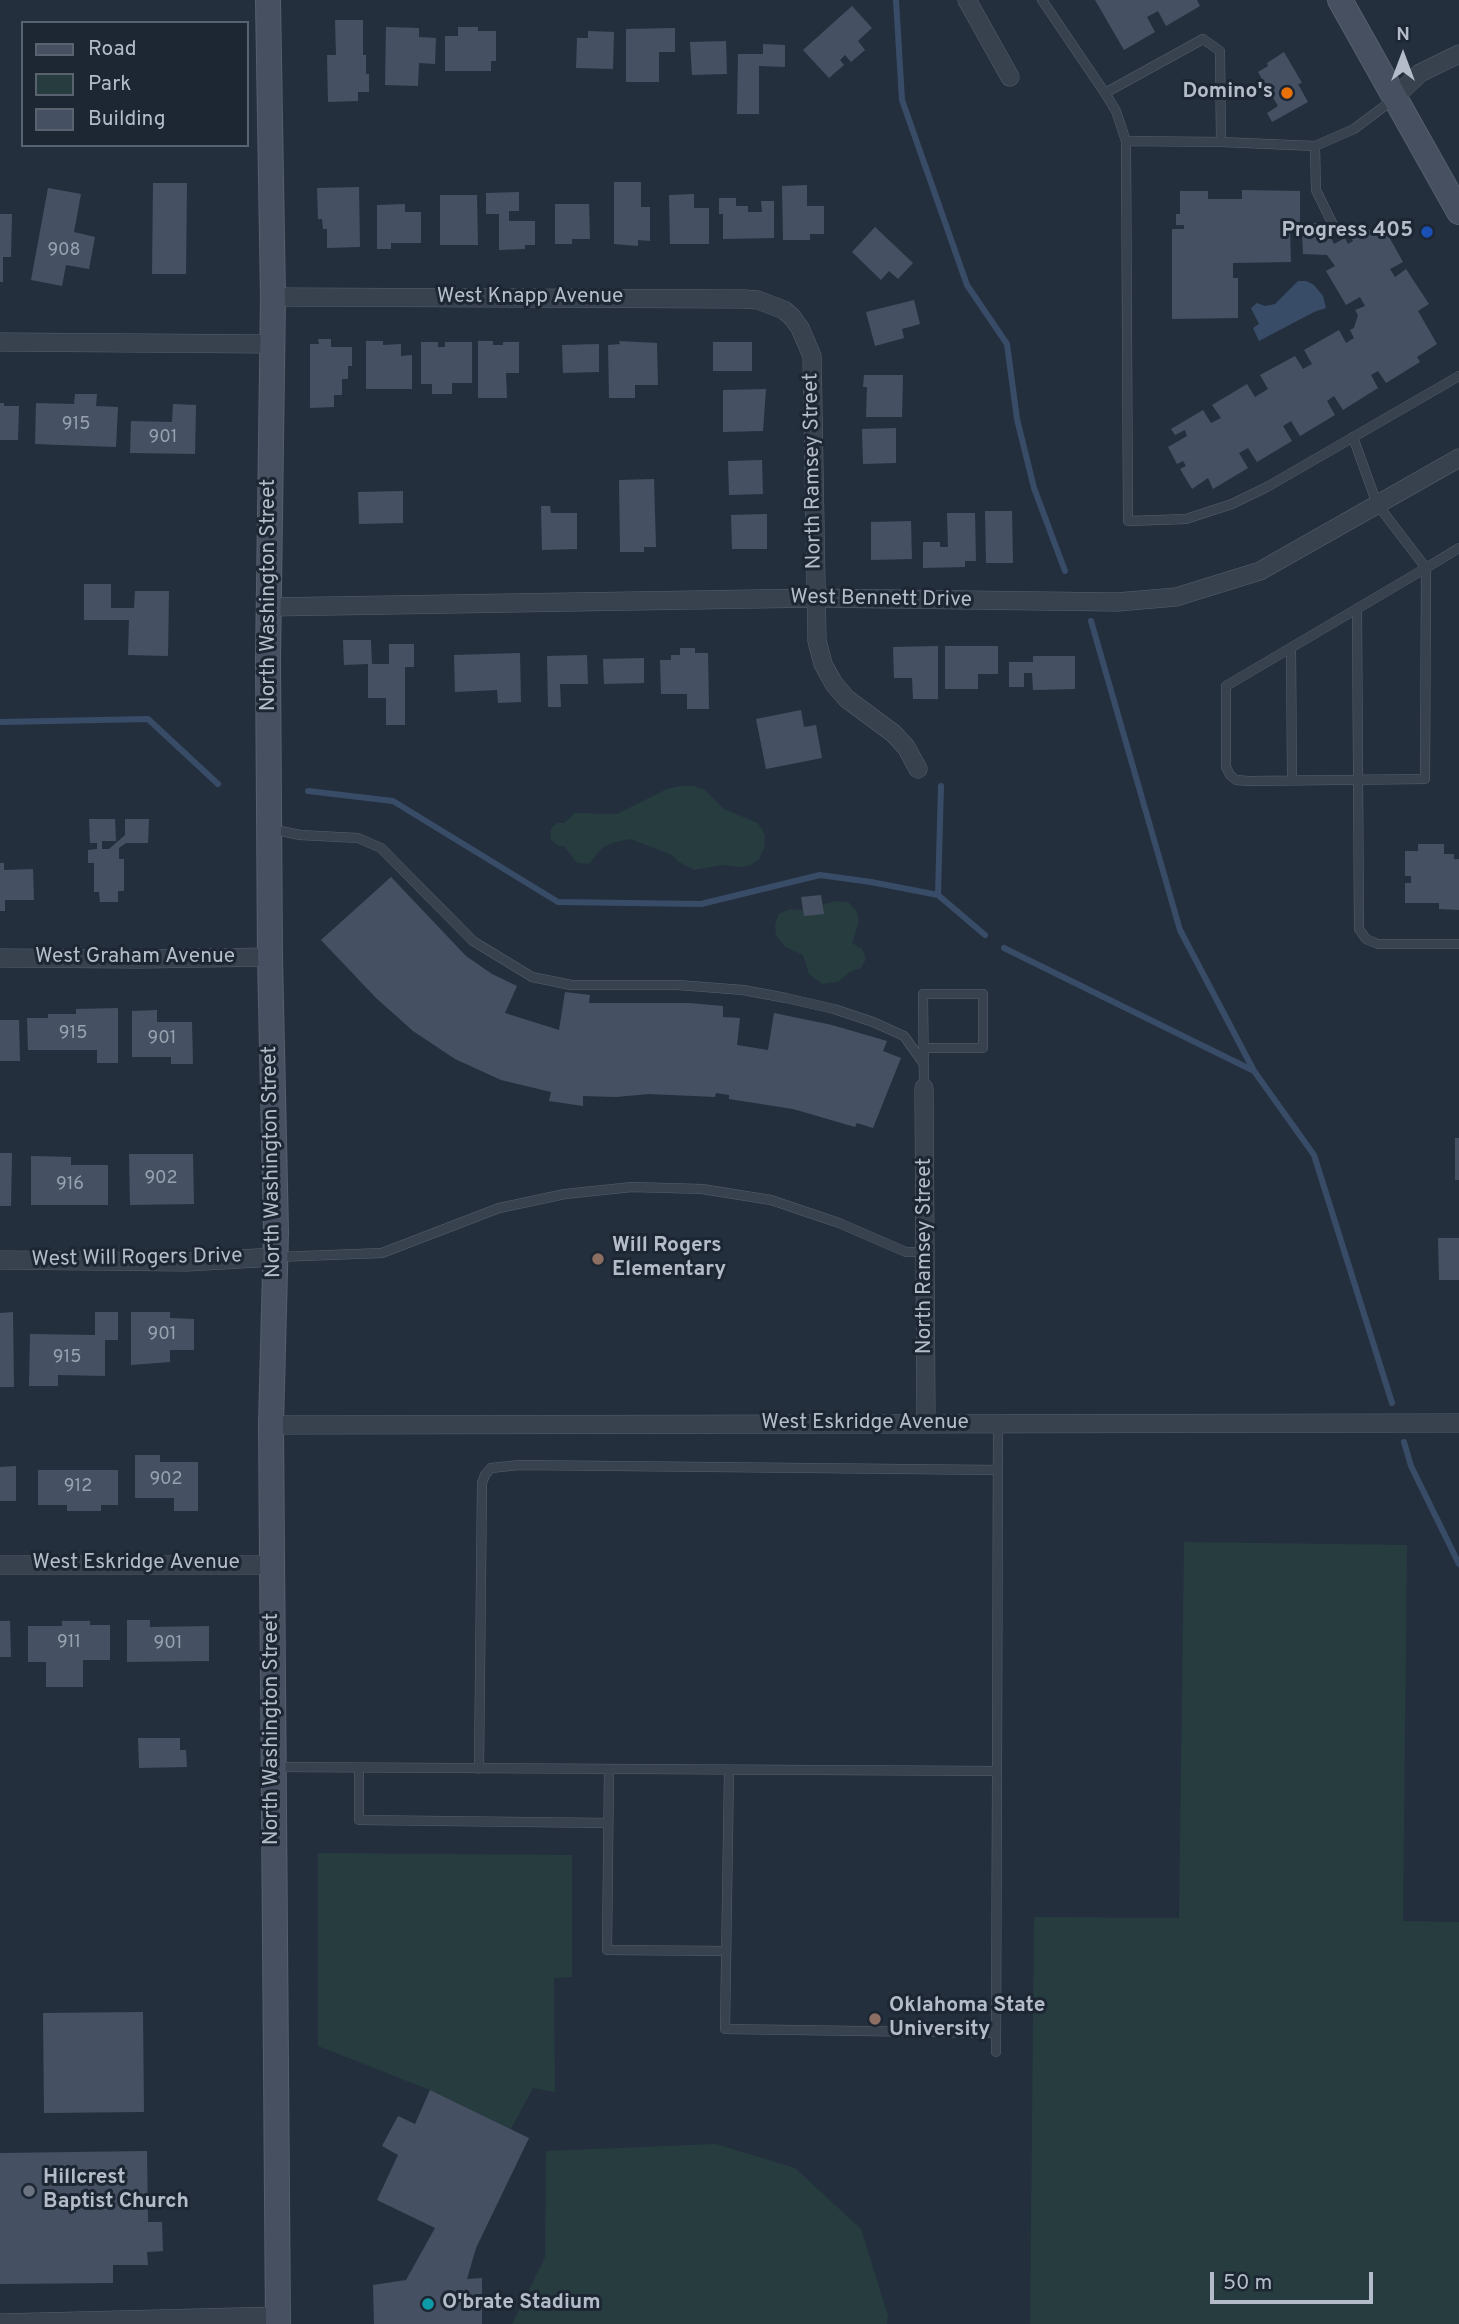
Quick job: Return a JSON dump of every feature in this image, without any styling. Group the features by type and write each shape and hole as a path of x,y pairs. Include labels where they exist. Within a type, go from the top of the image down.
{"main road":[{"name":"North Washington Street","path":"268,0 273,298 269,829 275,1257 271,1425 278,2320"},
{"path":"1340,0 1459,212"}],"street":[{"path":"967,0 1010,76"},
{"path":"1394,99 1420,73 1459,54"},
{"name":"West Knapp Avenue","path":"273,298 744,299 758,300 784,310"},
{"name":"North Ramsey Street","path":"784,310 800,328 812,356 817,640 823,664 834,684 847,699 893,733 918,769"},
{"path":"0,342 272,344"},
{"name":"West Bennett Drive","path":"269,607 816,598 1117,602 1176,597 1260,571 1459,458"},
{"name":"West Graham Avenue","path":"0,958 270,957"},
{"name":"North Ramsey Street","path":"925,1088 926,1423"},
{"name":"West Will Rogers Drive","path":"0,1260 187,1262 275,1257"},
{"name":"West Eskridge Avenue","path":"271,1425 1459,1423"},
{"name":"West Eskridge Avenue","path":"0,1564 272,1564"},
{"path":"0,2323 278,2320"}],"lane":[{"path":"1042,0 1116,111 1126,141 1128,521 1186,519 1233,504 1459,376"},
{"path":"1105,93 1203,39 1220,51 1221,142"},
{"path":"1126,141 1315,145 1354,129 1394,99"},
{"path":"1315,145 1316,190 1334,227"},
{"path":"1353,437 1377,504 1426,568 1425,779 1236,780 1230,775 1226,767 1226,686 1357,609 1426,568 1459,548"},
{"path":"1357,609 1359,929 1366,939 1378,944 1459,944"},
{"path":"1291,648 1292,780"},
{"path":"269,829 300,835 358,838 381,848 473,940 532,977 571,985 678,985 743,990 786,998 834,1009 904,1036 924,1064"},
{"path":"924,1048 983,1048 983,994 923,994 924,1064 925,1088"},
{"path":"275,1257 382,1253 499,1208 565,1194 632,1187 702,1189 771,1200 839,1223 905,1252 926,1252"},
{"path":"996,2052 999,1424"},
{"path":"479,1769 482,1483 491,1468 532,1465 998,1470"},
{"path":"273,1768 997,1771"},
{"path":"359,1768 359,1820 608,1823"},
{"path":"609,1769 607,1950 726,1951"},
{"path":"729,1770 725,2029 996,2033"}],"green space":[{"path":"680,786 705,790 724,809 758,823 765,835 764,848 759,859 751,865 741,867 722,865 694,870 677,861 672,855 630,839 602,848 589,864 577,863 564,846 551,840 550,831 553,826 564,823 575,813 617,814 667,789"},
{"path":"836,901 848,902 856,910 859,921 852,943 862,949 866,959 861,968 850,972 838,982 822,984 809,974 803,955 784,946 776,935 775,924 779,914 790,909 802,910"},
{"path":"1184,1542 1407,1545 1403,1921 1459,1922 1459,2324 1030,2324 1034,1917 1179,1918"},
{"path":"318,1853 572,1855 572,1977 554,1978 555,2092 533,2088 511,2129 430,2090 318,2046"},
{"path":"716,2144 795,2168 861,2229 888,2316 887,2324 512,2324 545,2257 546,2151"}],"water":[{"path":"1298,281 1314,285 1323,296 1326,308 1259,341 1253,328 1259,324 1251,308 1257,303 1265,306 1275,304"}],"building":[{"path":"1095,0 1197,0 1200,6 1166,26 1158,11 1147,17 1155,32 1124,50"},
{"path":"852,6 872,28 858,41 865,50 851,62 845,55 840,60 844,65 829,78 803,50"},
{"path":"335,20 363,20 363,55 366,55 369,92 358,92 358,101 328,102 327,55 336,55"},
{"path":"386,27 419,28 419,37 436,38 435,64 419,63 418,86 385,85"},
{"path":"458,27 496,31 496,61 491,61 491,71 445,71 445,36 458,36"},
{"path":"675,28 675,52 659,52 659,82 626,82 626,29"},
{"path":"588,31 614,32 613,69 576,68 577,38 588,38"},
{"path":"726,41 727,74 692,75 690,42"},
{"path":"763,44 785,45 785,67 759,66 759,114 737,114 738,54 763,54"},
{"name":"Domino's","path":"1284,52 1302,83 1298,84 1308,102 1272,122 1267,113 1278,106 1258,72"},
{"path":"614,182 641,182 641,207 650,207 650,241 638,240 638,246 614,244"},
{"path":"153,183 187,183 186,274 152,274"},
{"path":"807,185 807,206 824,206 824,234 810,234 810,240 783,240 782,186"},
{"path":"359,187 360,247 327,248 327,229 323,229 322,219 318,219 317,188"},
{"path":"48,188 81,194 74,232 95,237 89,269 66,265 62,286 31,280"},
{"path":"1242,190 1300,191 1300,223 1323,223 1334,244 1345,238 1348,244 1353,241 1350,235 1366,226 1371,232 1383,226 1403,262 1390,269 1395,277 1406,269 1429,304 1418,311 1437,344 1417,357 1420,362 1386,383 1378,371 1371,375 1378,388 1343,410 1334,396 1327,401 1335,415 1300,436 1291,421 1283,426 1292,441 1257,462 1248,448 1239,453 1248,468 1213,489 1208,478 1192,489 1180,469 1186,466 1183,461 1177,464 1168,447 1187,436 1185,430 1175,435 1171,429 1203,410 1211,423 1221,418 1212,405 1247,384 1255,397 1268,389 1260,375 1295,356 1303,369 1312,364 1304,350 1339,330 1346,343 1354,338 1350,330 1354,328 1358,315 1355,310 1365,306 1360,297 1346,305 1326,271 1335,266 1327,255 1303,254 1302,231 1290,231 1291,262 1233,263 1233,278 1238,278 1238,318 1172,319 1172,229 1184,229 1184,225 1176,225 1176,214 1180,214 1180,191 1208,191 1208,199 1242,199"},
{"path":"519,192 519,211 509,211 509,221 535,221 535,245 525,245 525,249 499,250 499,214 486,214 486,193"},
{"path":"694,194 694,208 709,208 709,244 670,244 669,195"},
{"path":"440,195 477,195 478,245 440,245"},
{"path":"719,198 736,198 736,206 748,206 748,212 762,212 761,201 774,201 774,238 723,239 723,214 719,214"},
{"path":"405,204 405,212 421,212 421,243 391,243 391,249 377,249 377,205"},
{"path":"555,204 589,204 590,239 572,239 572,244 555,244"},
{"path":"0,214 12,214 11,257 3,257 3,282 0,282"},
{"path":"875,227 913,263 898,279 889,271 881,280 852,252"},
{"path":"914,300 920,324 902,329 904,338 875,346 866,312"},
{"path":"318,339 331,339 331,347 352,347 352,366 348,366 348,379 342,379 342,395 334,395 334,407 310,408 310,344 319,344"},
{"path":"366,341 383,341 383,345 401,344 401,356 412,355 412,389 366,389"},
{"path":"478,341 493,341 493,345 519,342 519,373 506,373 507,398 478,398"},
{"path":"619,341 657,343 658,385 635,385 635,398 609,398 608,345 620,344"},
{"path":"421,342 438,342 438,347 445,347 445,342 472,342 472,383 452,383 452,394 432,394 432,384 421,384"},
{"path":"713,342 752,342 752,371 713,371"},
{"path":"599,344 599,372 563,373 562,345"},
{"path":"864,375 903,375 902,417 866,417 867,387 863,387"},
{"path":"766,389 763,431 723,432 723,390"},
{"path":"75,394 97,394 96,406 118,407 116,447 35,444 36,403 74,404"},
{"path":"0,403 4,403 4,406 19,406 18,440 0,440"},
{"path":"173,404 196,405 195,454 130,453 131,421 172,422"},
{"path":"896,428 896,463 863,464 862,429"},
{"path":"762,460 763,494 729,495 728,461"},
{"path":"654,479 656,547 644,547 644,552 620,552 619,480"},
{"path":"403,491 403,523 359,524 358,492"},
{"path":"541,506 550,506 551,513 577,513 577,549 542,550"},
{"path":"985,511 1012,511 1013,563 986,563"},
{"path":"947,513 975,513 976,561 965,561 965,567 923,568 923,542 940,542 940,547 948,547"},
{"path":"767,514 767,549 732,549 731,515"},
{"path":"911,521 912,559 871,560 871,522"},
{"path":"84,584 111,584 111,608 134,608 135,591 169,591 168,656 128,655 129,620 84,620"},
{"path":"343,640 371,640 372,664 389,664 389,644 414,644 414,667 405,667 405,725 386,725 386,698 368,698 368,664 344,665"},
{"path":"938,646 938,699 913,699 912,678 894,678 893,647"},
{"path":"945,646 998,646 998,674 978,674 978,689 945,689"},
{"path":"680,648 695,648 695,653 708,653 709,709 687,709 687,694 661,694 660,660 671,660 671,655 680,655"},
{"path":"520,653 521,702 498,703 497,690 455,692 454,655"},
{"path":"587,655 588,684 560,684 561,707 548,707 547,656"},
{"path":"1033,656 1075,656 1075,689 1033,690 1032,673 1024,673 1024,687 1009,687 1009,662 1033,662"},
{"path":"644,658 644,683 604,684 603,659"},
{"path":"801,710 804,727 816,725 822,758 766,769 756,719"},
{"path":"89,819 115,819 116,841 102,841 102,849 109,849 125,835 125,819 149,819 148,843 126,843 119,848 119,859 124,859 124,891 118,891 118,902 100,902 99,892 94,892 94,863 88,863 88,850 97,849 97,843 90,843"},
{"path":"1418,844 1444,844 1444,854 1454,854 1454,859 1459,859 1459,910 1439,909 1439,903 1405,903 1405,883 1411,883 1411,876 1405,876 1405,851 1418,851"},
{"path":"0,863 4,863 4,870 33,869 34,900 5,900 5,911 0,911"},
{"path":"391,877 466,956 492,974 517,986 505,1013 559,1030 565,992 590,995 589,1003 689,1003 723,1006 723,1017 740,1018 737,1045 768,1050 774,1013 832,1025 887,1041 883,1051 901,1058 873,1128 857,1123 855,1127 793,1109 729,1099 729,1095 716,1093 715,1097 649,1094 583,1096 583,1106 549,1101 551,1092 501,1080 455,1059 413,1031 376,998 321,940"},
{"path":"821,895 824,914 804,916 801,897"},
{"path":"118,1008 118,1063 97,1063 97,1050 28,1050 27,1018 48,1018 48,1014 76,1014 76,1009"},
{"path":"157,1010 157,1022 192,1022 193,1064 171,1064 171,1057 132,1057 132,1011"},
{"path":"0,1020 19,1020 20,1061 0,1061"},
{"path":"1455,1138 1459,1138 1459,1180 1455,1180"},
{"path":"0,1153 12,1153 11,1206 0,1206"},
{"path":"129,1154 193,1154 194,1204 130,1205"},
{"path":"31,1156 71,1157 71,1165 108,1165 108,1205 31,1205"},
{"path":"1438,1238 1459,1238 1459,1280 1439,1280"},
{"path":"13,1312 14,1387 0,1387 0,1313"},
{"path":"95,1312 118,1312 118,1340 105,1340 105,1376 58,1375 58,1386 29,1386 30,1334 95,1335"},
{"path":"131,1312 170,1312 170,1318 194,1319 194,1350 170,1350 170,1362 131,1365"},
{"path":"135,1455 160,1455 160,1462 198,1462 198,1511 174,1511 174,1498 135,1498"},
{"path":"16,1466 16,1501 0,1501 0,1467"},
{"path":"38,1470 118,1470 118,1505 101,1505 101,1511 67,1511 67,1505 38,1505"},
{"path":"127,1620 150,1620 150,1627 209,1626 209,1661 127,1662"},
{"path":"0,1621 10,1621 11,1657 0,1657"},
{"path":"62,1621 90,1621 90,1625 110,1625 110,1660 83,1660 83,1687 46,1687 46,1662 28,1662 28,1626 62,1626"},
{"path":"138,1738 180,1738 180,1750 186,1750 187,1767 139,1768"},
{"path":"143,2012 144,2112 44,2113 43,2013"},
{"path":"430,2090 529,2138 476,2248 467,2279 482,2278 482,2324 374,2324 373,2285 406,2280 435,2228 377,2200 398,2155 382,2146 398,2116 415,2124"},
{"path":"147,2151 148,2222 162,2222 163,2251 147,2252 148,2265 113,2265 113,2283 0,2284 0,2153"}],"waterway":[{"path":"896,0 902,100 967,285 1007,344 1017,419 1034,488 1065,571"},
{"path":"1091,621 1180,930 1254,1071 1314,1155 1392,1403"},
{"path":"0,722 148,719 218,784"},
{"path":"941,786 938,895 985,935"},
{"path":"308,791 393,801 558,902 701,904 820,875 938,895"},
{"path":"1004,948 1254,1071"},
{"path":"1404,1442 1411,1466 1459,1564"}],"place":[{"name":"Domino's","path":"1287,93"},
{"name":"Progress 405","path":"1427,232"},
{"name":"Will Rogers Elementary","path":"598,1259"},
{"name":"Oklahoma State University","path":"875,2019"},
{"name":"Hillcrest Baptist Church","path":"29,2191"},
{"name":"O'brate Stadium","path":"428,2304"}]}
